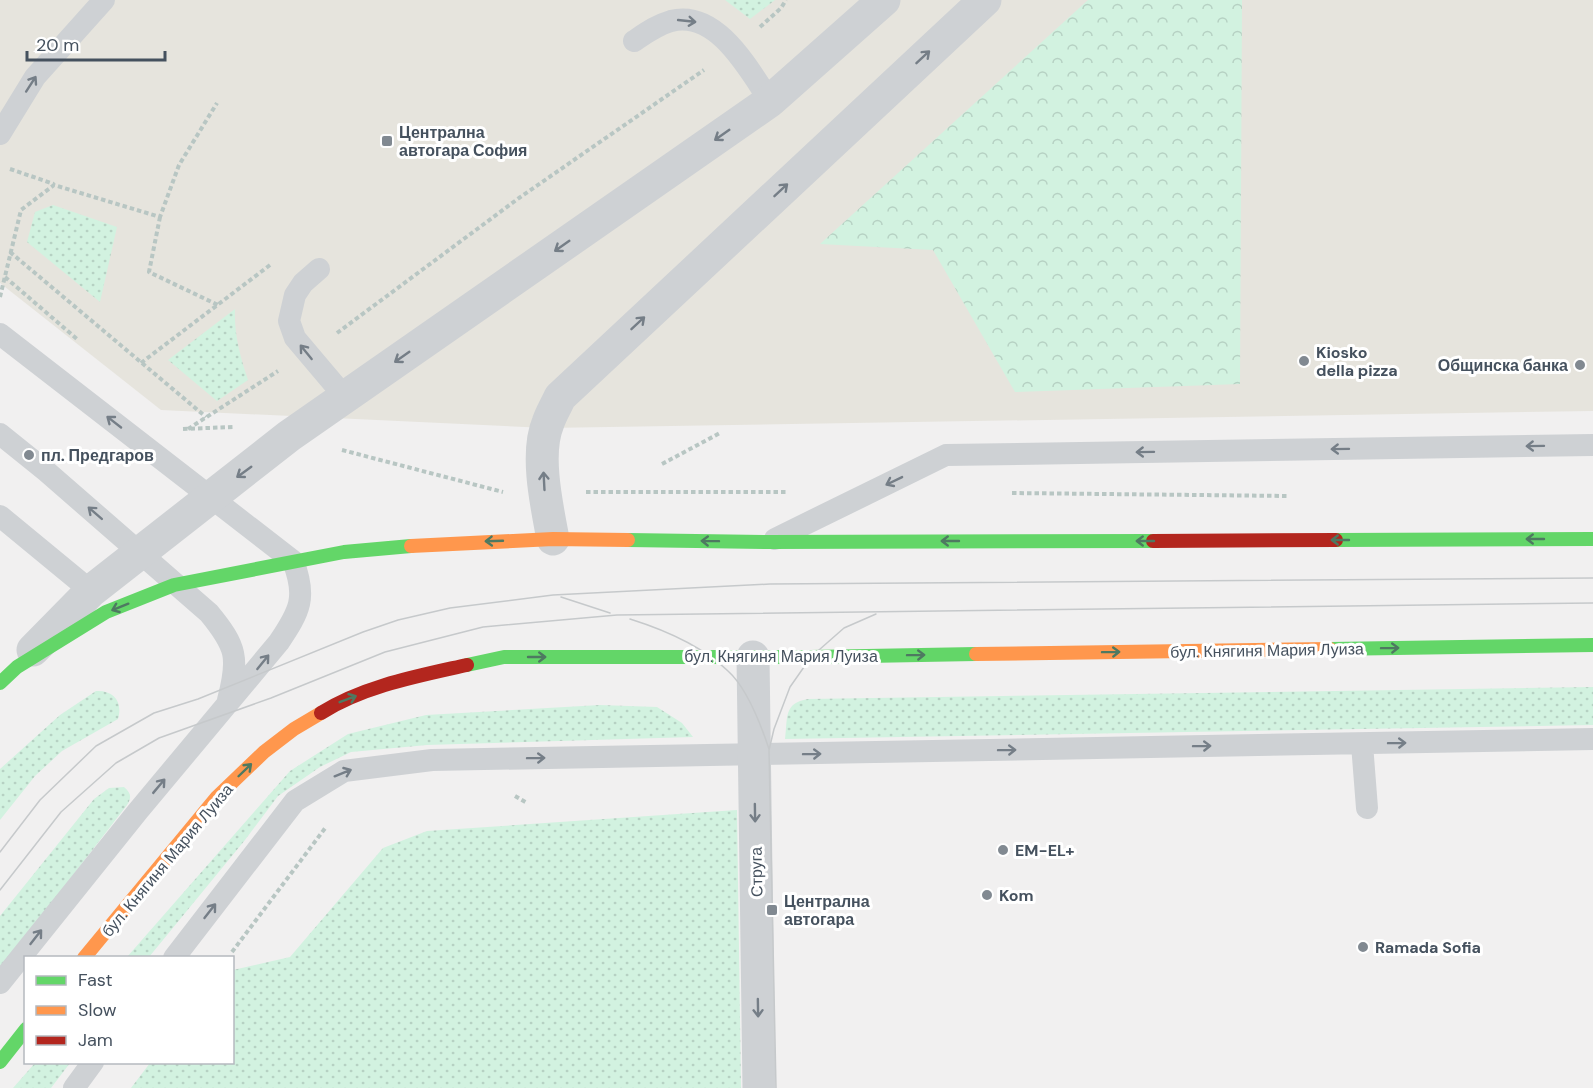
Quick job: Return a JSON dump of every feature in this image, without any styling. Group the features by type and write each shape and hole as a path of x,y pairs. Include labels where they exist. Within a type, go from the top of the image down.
{"main road":[{"path":"8,675 106,612 174,585 344,552 430,544 553,539 769,542 1593,539"},
{"name":"бул. Княгиня Мария Луиза","path":"85,956 218,797 271,746 294,729 335,704 425,674 504,657 753,657 1593,645"},
{"path":"0,1062 24,1032"}],"street":[{"path":"8,675 91,591 289,436 771,101 884,0"},
{"path":"553,539 544,491 543,447 547,424 560,397 985,0"},
{"name":"Струга","path":"753,657 759,1088"}],"lane":[{"path":"0,134 35,77 104,0"},
{"path":"634,41 655,27 673,20 689,20 714,30 733,47 771,101"},
{"path":"319,269 303,283 295,295 289,321 295,338 344,396"},
{"path":"0,334 292,561 301,590 300,606 292,624 279,642 138,811 0,983"},
{"path":"0,434 46,471 174,585 209,613 230,642 235,659 234,678 225,707"},
{"path":"769,542 946,455 1593,445"},
{"path":"0,516 91,591"},
{"path":"175,956 295,801 345,771 432,760 1593,739"},
{"path":"1362,744 1367,808"},
{"path":"74,1088 92,1064"}],"path":[{"path":"187,429 308,355 359,319 519,198 692,79 764,24 786,0"},
{"path":"217,103 179,165 160,217 150,272 219,305"},
{"path":"0,165 160,217"},
{"path":"0,297 21,210 54,184"},
{"path":"10,252 206,417"},
{"path":"141,363 275,262"},
{"path":"5,278 77,339"},
{"path":"202,429 252,426 503,492 795,492"},
{"path":"662,464 720,434"},
{"path":"1005,493 1293,496"},
{"path":"516,796 526,803"},
{"path":"232,952 330,821"}],"shaded area":[{"path":"0,0 1593,0 1593,411 547,428 161,410 0,283"}],"green space":[{"path":"725,0 775,0 750,19"},
{"path":"1088,0 1242,0 1240,384 1015,392 933,250 820,244"},
{"path":"53,205 117,227 100,302 27,242 35,212"},
{"path":"235,309 238,345 248,380 217,401 168,360"},
{"path":"1593,687 1593,725 785,739 788,713 794,704 808,699"},
{"path":"96,691 108,693 116,698 119,707 118,719 62,751 35,776 0,820 0,769 60,715"},
{"path":"600,705 657,707 682,723 693,737 427,745 351,752 320,767 278,796 150,956 128,956 290,771 348,734 426,715"},
{"path":"124,787 130,795 127,805 0,970 0,916 94,799 109,788"},
{"path":"737,810 741,1088 131,1088 149,1064 234,1064 234,970 290,957 383,848 427,831"},
{"path":"34,1064 69,1064 51,1088 13,1088"}],"tram line":[{"path":"0,852 40,800 96,746 154,713 198,699 363,632 398,620 450,608 553,595 770,584 1593,578"},
{"path":"561,597 610,613"},
{"path":"0,890 61,812 116,763 159,738 271,698 385,652 483,627 617,615 1593,603"},
{"path":"776,1088 769,750 774,729 790,687 811,657 844,628 876,614"},
{"path":"630,619 682,639 706,653 728,671 747,697 758,718 769,749"}],"traffic: fast":[{"path":"1336,540 1593,539"},
{"path":"628,540 1153,541"},
{"path":"0,683 17,667 106,612 174,585 344,552 411,546"},
{"path":"1330,649 1593,645"},
{"path":"467,665 504,657 811,657 976,654"},
{"path":"0,1062 24,1032"}],"traffic: slow":[{"path":"411,546 553,539 628,540"},
{"path":"976,654 1330,649"},
{"path":"86,956 217,797 264,752 294,729 321,713"}],"traffic: jam":[{"path":"1153,541 1336,540"},
{"path":"321,713 373,689 467,665"}],"place":[{"name":"Централна автогара София","path":"387,141"},
{"name":"Kiosko della pizza","path":"1304,361"},
{"name":"Общинска банка","path":"1580,365"},
{"name":"пл. Предгаров","path":"29,455"},
{"name":"EM-EL+","path":"1003,850"},
{"name":"Kom","path":"987,895"},
{"name":"Централна автогара","path":"772,910"},
{"name":"Ramada Sofia","path":"1363,947"}]}
